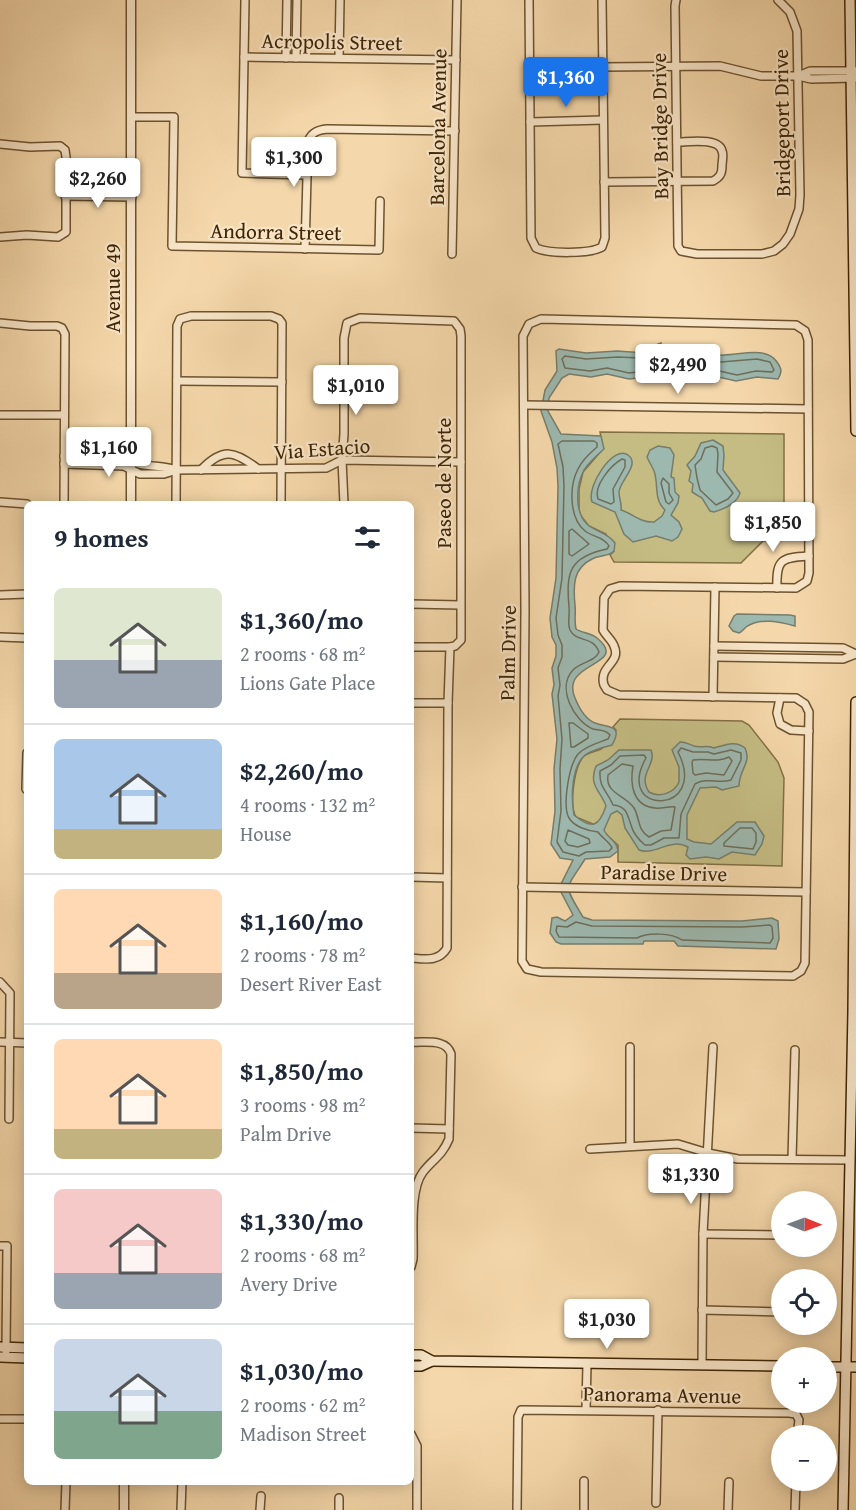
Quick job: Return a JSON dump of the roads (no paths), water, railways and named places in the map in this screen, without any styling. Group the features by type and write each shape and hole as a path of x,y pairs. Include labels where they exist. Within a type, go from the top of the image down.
{"main road":[{"path":"850,0 853,74 856,431"},
{"path":"843,1510 851,1367 850,1160 854,1011 856,702"},
{"path":"3,1352 24,1348"},
{"path":"3,1352 24,1357"},
{"path":"414,1355 421,1355 432,1360 771,1366"},
{"path":"414,1365 421,1366 432,1360"}],"street":[{"name":"Avenue 49","path":"131,0 131,501"},
{"path":"245,0 242,173 306,175"},
{"path":"286,58 287,0"},
{"path":"296,58 297,0"},
{"path":"339,58 340,0"},
{"name":"Barcelona Avenue","path":"452,254 457,0"},
{"path":"529,0 531,238 536,248 550,252 593,251 602,247 605,238 602,0"},
{"name":"Bay Bridge Drive","path":"676,0 678,246 681,251"},
{"name":"Bridgeport Drive","path":"681,251 697,254 762,254 774,251 783,244 794,225 800,195 797,31 790,12 780,2"},
{"name":"Acropolis Street","path":"244,57 456,60"},
{"path":"603,68 720,66 761,76 798,76 805,72 814,75 853,74"},
{"name":"Andorra Street","path":"131,117 174,117 172,246 380,250 380,201"},
{"path":"530,122 603,120"},
{"path":"305,249 306,175 308,141 311,135 327,129 455,132"},
{"path":"604,182 713,181 719,178 722,172 722,150 718,144 677,142"},
{"path":"0,144 30,147 60,146 65,150 66,157 66,232 62,236 0,237"},
{"path":"66,186 132,192"},
{"path":"65,196 132,192"},
{"path":"176,501 177,326 180,319 191,316 271,316 279,318 283,329 281,501"},
{"name":"Paseo de Norte","path":"344,389 344,331 347,323 360,318 443,320 457,323 461,336 461,635 459,643 450,647"},
{"name":"Palm Drive","path":"541,319 796,325 805,331 808,340 809,577 804,585 796,588 620,586 610,589 604,598 603,630 616,651 615,659 603,674 604,685 611,693 796,698 805,704 809,712 809,731 805,963 801,972 789,977 535,972 527,969 522,958 524,405 524,331 529,324 541,319"},
{"path":"0,323 57,326 62,328 65,334 64,501"},
{"path":"177,381 282,382"},
{"path":"344,501 342,460 344,389 393,390"},
{"path":"524,405 808,409"},
{"path":"0,415 64,415"},
{"name":"Via Estacio","path":"201,470 215,457 228,454 242,457 258,470"},
{"path":"64,456 124,457 131,466"},
{"name":"Via Estacio","path":"131,466 140,474 164,474 177,470 326,468 342,460 461,462"},
{"path":"64,464 131,466"},
{"path":"0,502 24,504"},
{"path":"777,588 778,567 782,561 790,557 809,556"},
{"path":"713,697 715,587"},
{"path":"0,595 24,594"},
{"path":"414,604 460,605"},
{"path":"0,637 24,638"},
{"path":"414,646 450,647 447,948 438,958 414,958"},
{"path":"714,646 843,648 856,654"},
{"path":"714,657 843,659 856,654"},
{"path":"780,698 777,713 780,724 791,730 809,731"},
{"path":"414,703 448,703"},
{"path":"414,877 447,878"},
{"name":"Paradise Drive","path":"522,887 806,892"},
{"path":"0,982 9,993 9,1119"},
{"path":"0,1042 24,1043"},
{"path":"414,1042 444,1043 449,1047 451,1054 449,1139 444,1150 418,1179 415,1192 414,1226"},
{"path":"630,1047 630,1146"},
{"path":"702,1365 702,1234 713,1047"},
{"path":"792,1159 795,1050"},
{"path":"414,1128 449,1129"},
{"path":"590,1149 678,1144 708,1153 738,1158 850,1160"},
{"path":"702,1234 771,1235"},
{"path":"2,1246 3,1352"},
{"path":"702,1310 771,1312"},
{"path":"586,1410 587,1363"},
{"name":"Panorama Avenue","path":"517,1510 518,1417 521,1410 789,1413 796,1414 798,1425"},
{"path":"656,1503 658,1410"},
{"path":"0,1419 24,1419"},
{"path":"414,1440 417,1446 417,1510"},
{"path":"584,1481 584,1510"},
{"path":"728,1510 729,1482"},
{"path":"65,1510 66,1485"},
{"path":"124,1485 124,1510"},
{"path":"181,1510 182,1485"},
{"path":"795,1510 796,1491"},
{"path":"261,1496 261,1510"},
{"path":"339,1498 339,1510"}],"water":[{"path":"661,343 663,352 674,354 722,355 752,352 766,354 777,362 781,372 778,379 757,377 736,381 714,376 683,379 657,376 629,379 607,374 591,377 569,374 562,378 549,398 548,411 561,434 601,436 604,449 591,461 581,476 578,506 583,520 588,525 615,543 612,553 592,559 581,567 574,584 576,629 597,638 605,647 606,654 576,677 573,686 575,698 588,719 613,728 616,733 612,745 591,752 580,760 573,783 574,815 590,824 598,822 601,818 606,806 594,783 594,773 596,766 608,760 619,750 651,750 652,760 645,780 649,792 658,795 670,792 679,782 679,767 672,750 680,742 697,747 714,748 734,744 745,748 747,753 739,786 722,790 716,787 700,788 687,815 687,839 711,844 737,822 755,822 764,836 755,855 732,852 719,859 706,857 690,859 686,855 688,847 681,845 669,845 651,851 639,850 625,828 622,815 617,811 611,814 604,830 616,844 618,851 610,857 585,859 570,882 569,892 583,917 592,920 742,921 772,918 778,921 779,939 776,949 678,946 674,941 644,941 643,944 561,944 556,942 550,933 552,918 557,917 565,921 573,915 561,892 561,884 573,860 560,858 551,844 555,811 554,769 557,739 552,694 554,685 552,668 556,656 556,645 552,637 550,618 556,578 558,486 552,442 541,411 545,390 557,371 556,351 559,349 586,353 617,351 660,354 658,344"},
{"path":"713,440 723,446 723,470 740,493 733,503 714,512 710,511 702,498 692,492 693,484 689,481 691,471 687,465 695,456 701,443"},
{"path":"658,446 670,448 674,455 671,477 674,478 675,492 679,496 671,515 679,522 682,529 678,537 672,541 656,536 633,542 624,534 615,512 592,502 593,486 602,468 609,461 622,453 628,455 632,463 619,492 621,510 644,521 654,522 662,516 665,510 659,501 655,476 647,457 650,450"},
{"path":"737,614 795,616 795,626 764,621 752,624 739,633 733,631 729,626"}]}
